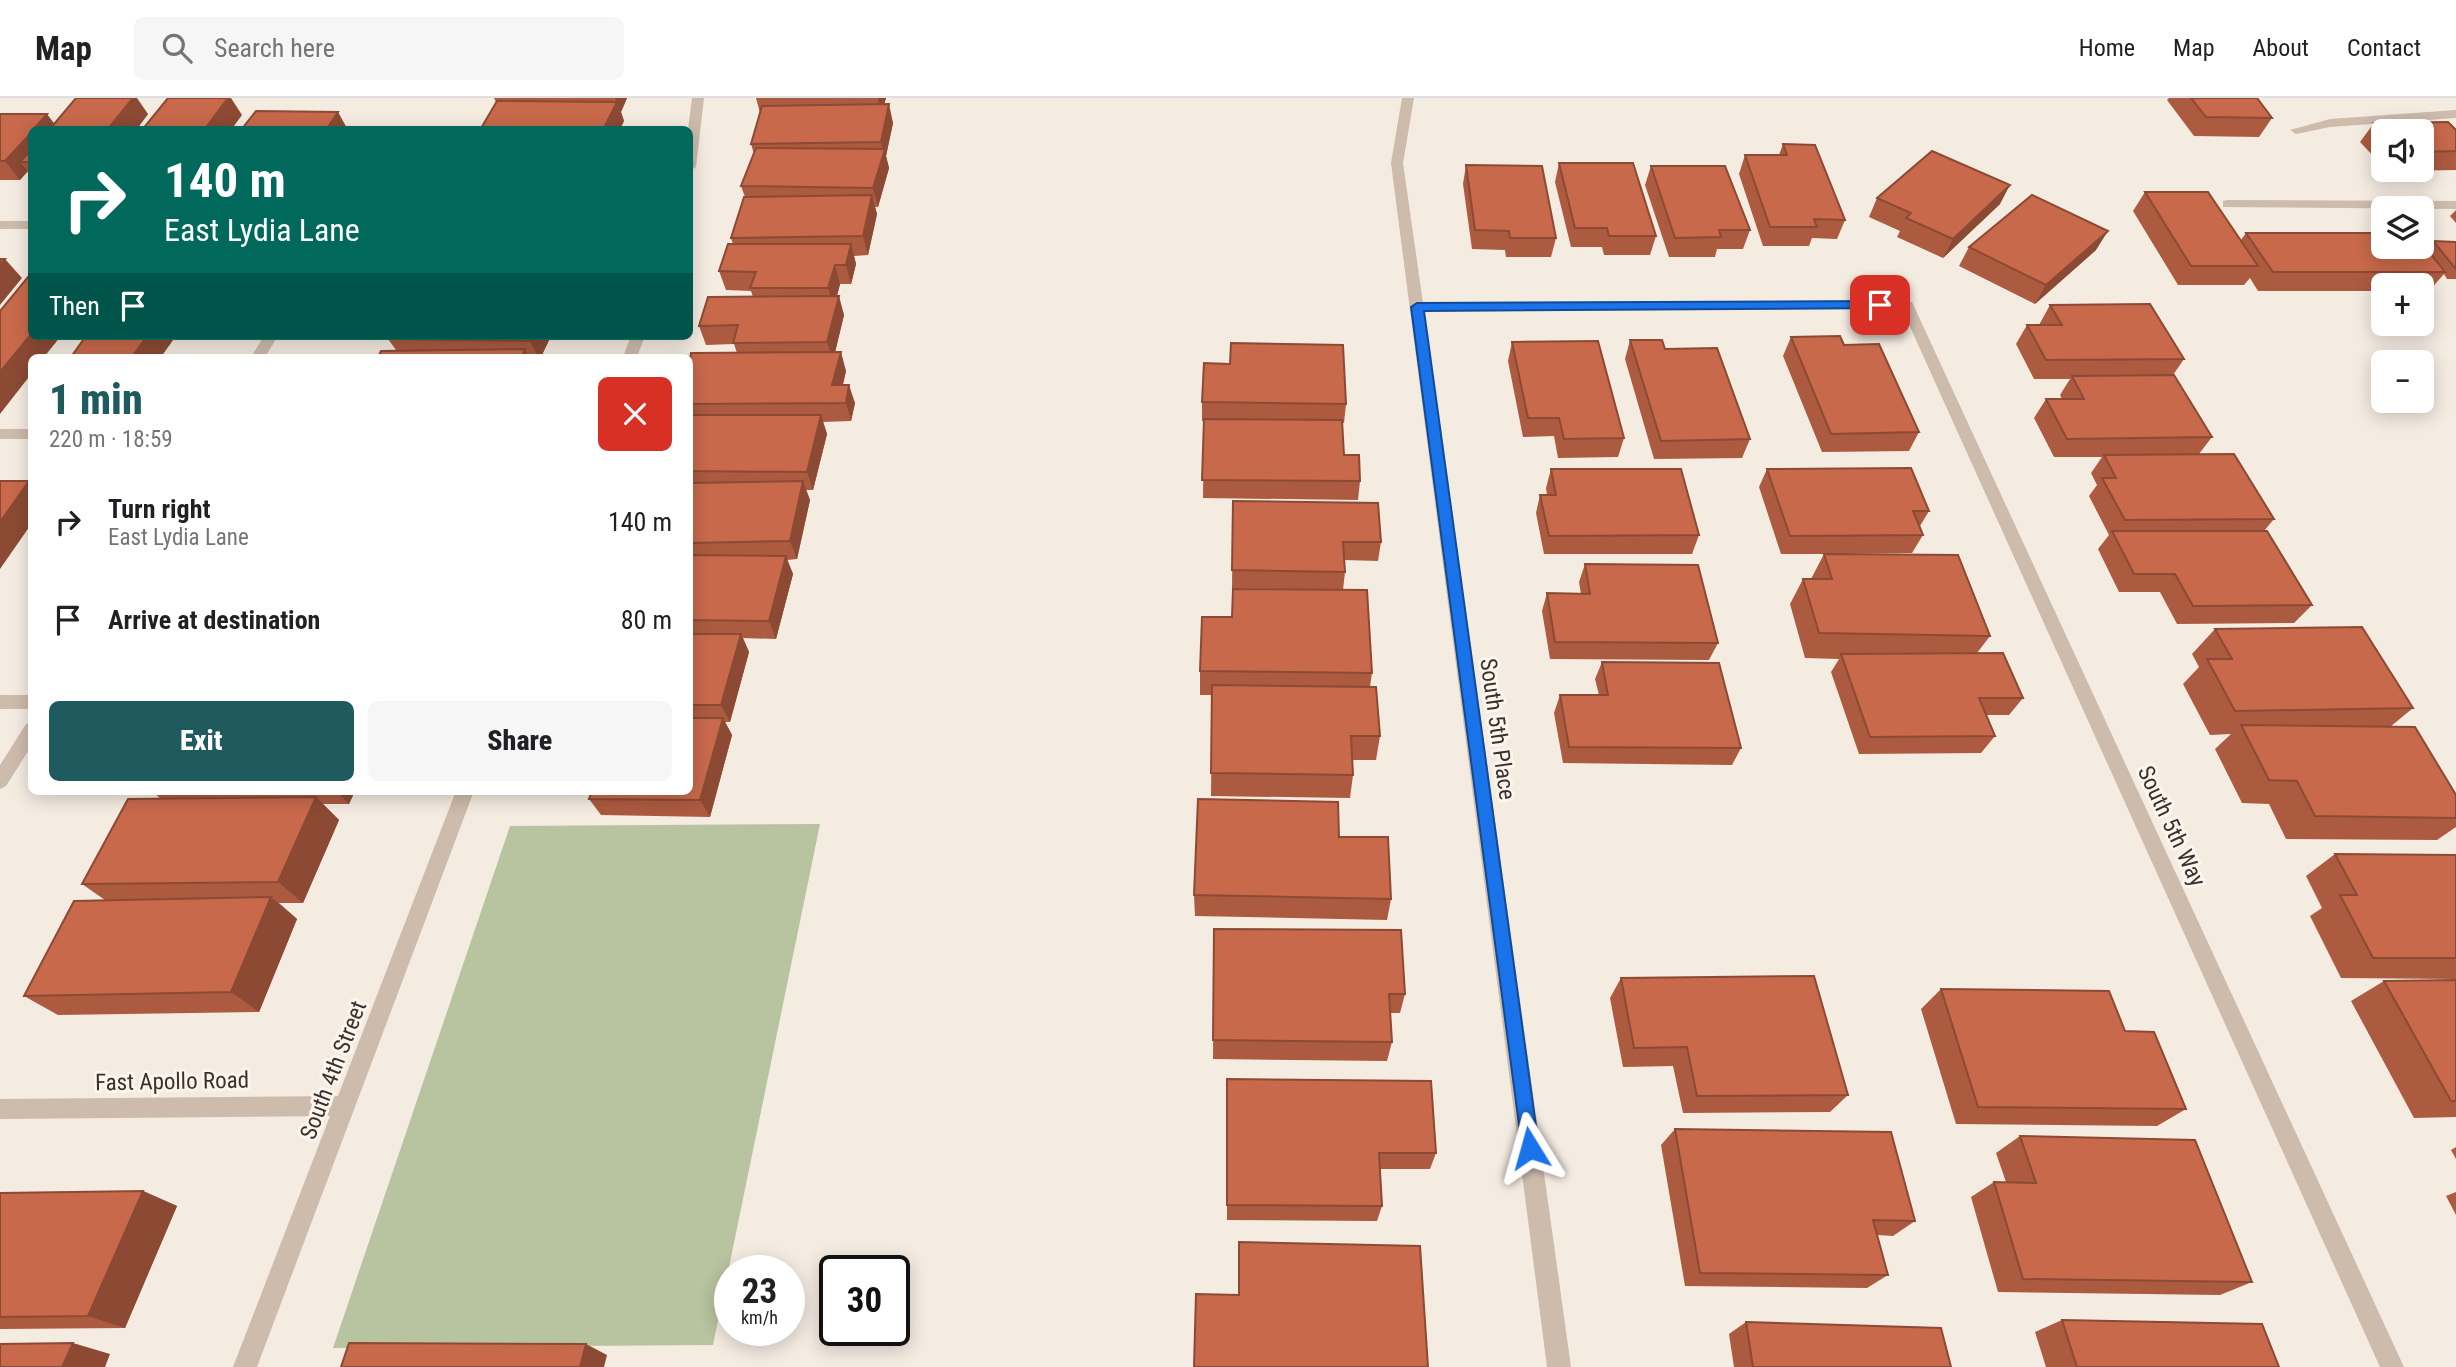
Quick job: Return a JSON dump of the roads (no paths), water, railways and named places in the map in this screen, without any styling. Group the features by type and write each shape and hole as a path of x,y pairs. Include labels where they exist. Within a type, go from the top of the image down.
{"street":[{"path":"693,141 698,98"},
{"name":"South 5th Place","path":"1408,98 1397,163 1559,1367"},
{"path":"2296,130 2330,123 2456,114"},
{"path":"2227,204 2456,205"},
{"path":"0,225 28,225"},
{"name":"South 5th Way","path":"1417,307 1907,305 2392,1367"},
{"path":"0,434 28,434"},
{"path":"0,702 28,702"},
{"path":"0,781 28,736"},
{"name":"South 4th Street","path":"245,1367 463,795"},
{"name":"Fast Apollo Road","path":"0,1109 345,1106"}]}
